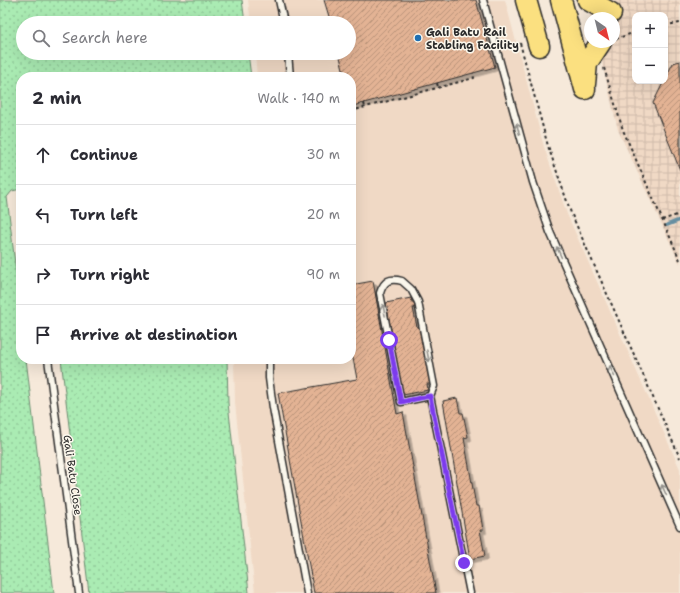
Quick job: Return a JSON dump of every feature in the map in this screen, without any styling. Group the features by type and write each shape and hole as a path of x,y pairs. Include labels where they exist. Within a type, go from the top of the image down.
{"main road":[{"path":"526,0 539,46"},
{"path":"562,0 585,89 587,63 602,48"},
{"path":"588,0 609,12"}],"lane":[{"path":"279,0 282,16"},
{"path":"483,0 533,182 550,232 680,526"},
{"path":"289,60 290,72"},
{"path":"430,396 401,402 380,293 383,284 388,280 402,281 411,289 418,302 434,386 430,396 470,593"},
{"name":"Gali Batu Close","path":"49,364 79,593"},
{"path":"269,364 269,378 273,408 306,593"}],"path":[{"path":"668,25 680,23"},
{"path":"620,37 632,33"},
{"path":"519,38 548,146 571,213 680,458"},
{"path":"602,63 623,130 680,260"},
{"path":"356,109 474,78 473,73"},
{"path":"454,78 456,83"},
{"path":"437,83 438,87"},
{"path":"419,88 421,92"},
{"path":"401,93 402,97"},
{"path":"384,97 385,102"},
{"path":"364,103 365,107"},
{"path":"662,220 680,214"}],"shaded area":[{"path":"248,0 505,0 544,147 567,214 680,469 680,593 255,593 235,403 234,364 356,364 356,72 257,72 256,60 356,60 356,16 250,16"},
{"path":"586,0 680,0 680,264 618,130 598,48 620,48 620,12 589,12"}],"green space":[{"path":"0,0 242,0 244,16 16,16 16,60 249,60 250,72 16,72 16,190 12,191 7,197 16,272 16,364 27,364 54,593 0,593"},
{"path":"62,364 227,364 228,403 249,593 89,593"}],"building":[{"name":"Gali Batu Rail Stabling Facility","path":"324,0 476,0 495,67 356,105 356,72 344,72 341,60 356,60 356,16 329,16"},
{"path":"680,61 680,170 653,103 662,84 668,84 668,73 673,63"},
{"path":"373,281 397,414 403,412 436,593 314,593 278,393 357,379 354,364 356,364 356,284"},
{"path":"411,298 412,302 414,302 415,308 413,308 417,327 419,327 430,384 427,384 428,390 403,395 386,303"},
{"path":"457,398 460,413 463,413 468,437 464,438 476,506 479,506 483,530 480,530 485,556 470,559 443,401"}],"waterway":[{"path":"667,225 680,220"}],"place":[{"name":"Gali Batu Rail Stabling Facility","path":"418,38"}],"route":[{"path":"389,340 401,402 430,396 464,563"}]}
